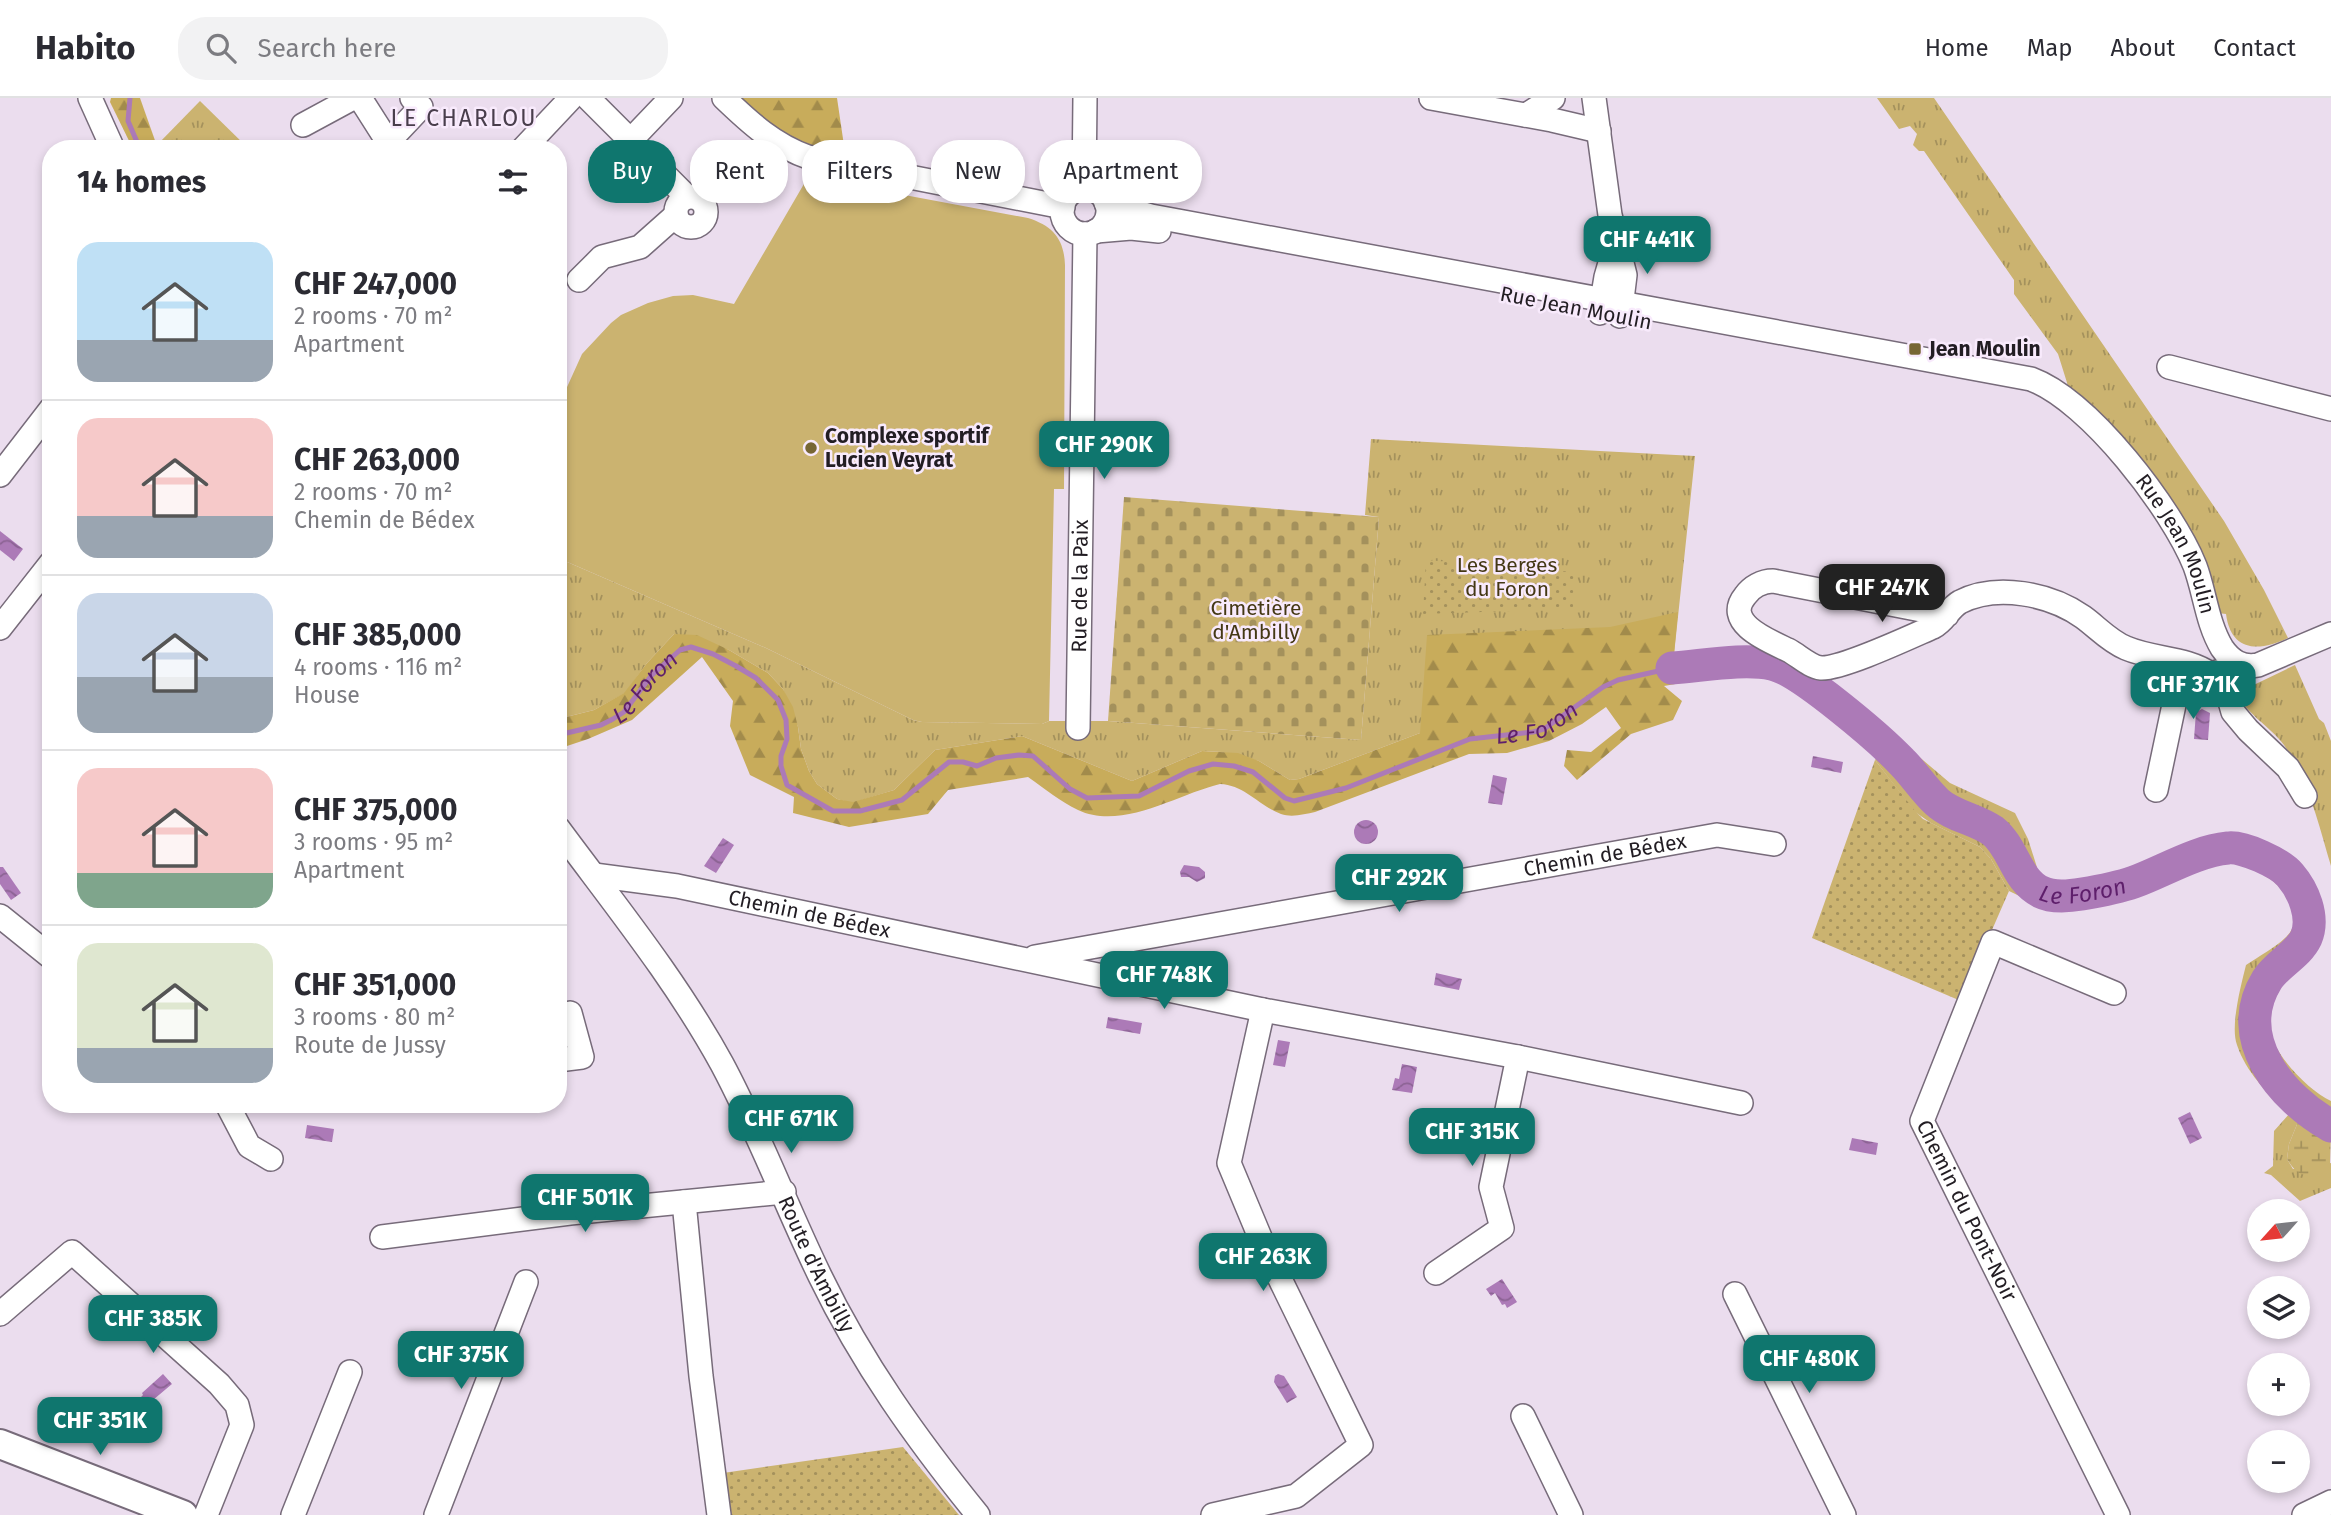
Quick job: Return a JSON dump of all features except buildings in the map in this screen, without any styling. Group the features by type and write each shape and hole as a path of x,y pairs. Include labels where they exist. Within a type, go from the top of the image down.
{"main road":[{"path":"0,1444 183,1515"}],"street":[{"path":"90,98 109,140"},
{"path":"303,125 353,98"},
{"path":"360,98 385,140"},
{"path":"394,140 421,107 412,98"},
{"path":"531,140 571,98"},
{"path":"588,98 630,140"},
{"path":"632,140 671,98"},
{"path":"724,98 765,136 808,157 1063,207"},
{"path":"1085,98 1085,140"},
{"path":"1431,98 1599,131"},
{"path":"1526,115 1553,98"},
{"path":"1594,98 1616,242 1625,275 1611,308"},
{"path":"579,280 602,257 640,247 682,206 676,198"},
{"path":"1065,203 1063,218 1068,226 1077,232 1091,232 1103,225 1107,216 1106,203"},
{"name":"Rue Jean Moulin","path":"1106,203 1151,216 1611,308"},
{"name":"Rue Jean Moulin","path":"1091,232 1147,229 2031,379 2091,421 2155,497 2191,556 2215,634 2234,661"},
{"name":"Rue de la Paix","path":"1079,728 1091,232"},
{"path":"2169,368 2331,409"},
{"path":"0,475 42,421"},
{"path":"0,628 42,574"},
{"path":"1947,615 1773,581 1766,581 1749,592 1742,599 1739,611 1743,622 1755,632 1822,668 1842,664 1933,627 1941,623 1955,605 1985,594 2015,594 2042,598 2075,612 2125,648 2200,666 2212,675"},
{"path":"2234,661 2246,666 2258,665 2331,634"},
{"path":"2156,790 2179,681 2212,675 2234,661"},
{"path":"2234,661 2227,691 2233,712 2288,768 2305,796"},
{"name":"Chemin de Bédex","path":"1025,959 1717,835 1774,844"},
{"name":"Route d'Ambilly","path":"567,840 698,1024 727,1075 784,1192 820,1275 878,1381 919,1442 978,1515"},
{"name":"Chemin de Bédex","path":"594,875 677,887 1263,1010 1518,1057 1741,1103"},
{"path":"0,915 42,950"},
{"name":"Chemin du Pont-Noir","path":"2114,993 1993,942 1922,1121 2118,1515"},
{"path":"1213,1515 1296,1496 1361,1446 1262,1242 1229,1163 1263,1010"},
{"path":"567,1058 582,1056 570,1013"},
{"path":"1436,1273 1502,1228 1491,1187 1518,1057"},
{"path":"232,1113 249,1146 271,1159"},
{"path":"382,1237 570,1213 784,1192"},
{"path":"684,1202 701,1376 719,1515"},
{"path":"0,1314 72,1252 219,1384 237,1405 242,1425 206,1515"},
{"path":"436,1515 526,1282"},
{"path":"1735,1294 1844,1515"},
{"path":"293,1515 350,1372"},
{"path":"1523,1416 1571,1515"},
{"path":"2304,1515 2331,1502"}],"green space":[{"path":"111,98 140,98 155,140 129,140 110,102"},
{"path":"724,98 837,98 843,140 802,140 802,145"},
{"path":"1877,98 1934,98 2224,521 2288,638 2257,647 2248,646 2234,636 2226,614 2218,613 2214,589 2069,389 2058,354 2014,294 2014,280 1924,151 1919,151 1913,145 1917,134 1910,126 1899,129"},
{"path":"200,101 240,140 162,140"},
{"name":"Complexe sportif Lucien Veyrat","path":"802,187 802,203 917,203 917,197 931,200 931,203 948,203 1028,218 1044,225 1056,235 1065,265 1064,489 1054,489 1049,721 1042,724 913,720 766,648 567,562 567,387 582,354 621,315 673,296 693,295 734,304"},
{"name":"Les Berges du Foron","path":"1371,439 1695,456 1673,664 1420,733 1299,779 1290,780 1259,761 1221,752 1202,751 1132,781 1022,736 935,750 894,790 852,803 837,799 817,784 809,771 801,749 798,727 783,689 768,673 729,650 674,634 647,663 625,693 594,710 567,717 567,562 766,648 913,720 1042,724 1049,721 1108,721 1361,740 1379,517 1365,515"},
{"name":"Cimetière d'Ambilly","path":"1124,497 1379,517 1361,740 1108,721"},
{"path":"1426,560 1574,572 1573,609 1423,614"},
{"path":"1678,612 1673,664 1681,683 1664,686 1682,701 1673,720 1631,734 1577,780 1564,766 1567,750 1591,752 1621,728 1606,707 1582,724 1549,741 1507,753 1469,754 1315,812 1290,816 1273,810 1237,788 1220,784 1131,814 1095,815 1072,807 1028,777 948,790 928,814 849,827 793,813 794,797 750,775 730,726 733,701 702,657 632,720 567,746 567,717 594,710 624,693 674,634 697,635 768,673 783,689 793,707 801,749 809,771 817,784 837,799 853,802 894,790 935,750 1022,736 1132,781 1202,751 1238,753 1259,761 1290,780 1299,779 1420,733 1427,635 1610,627"},
{"path":"1771,654 1784,654 1817,680 1825,677 1950,783 2015,813 2028,839 2041,880 2005,828 1994,821 1962,810 1946,800 1925,779 1908,756 1798,670 1771,657"},
{"path":"2295,665 2331,741 2331,866 2312,804 2293,759 2284,745 2247,708 2237,693"},
{"path":"1880,754 1933,809 1984,834 2012,868 2016,882 2043,897 2060,900 2097,898 2135,887 2209,858 2227,854 2242,856 2280,875 2294,890 2303,908 2303,928 2296,942 2259,975 2248,1009 2247,1035 2262,1066 2302,1112 2289,1144 2287,1159 2293,1169 2331,1163 2331,1188 2305,1199 2298,1199 2271,1175 2264,1173 2273,1166 2274,1131 2290,1113 2252,1074 2235,1037 2237,1006 2246,965 2277,945 2292,929 2294,911 2285,894 2272,880 2245,867 2212,858 2131,896 2086,905 2036,904 2009,891 1991,859 1980,847 1915,812 1875,760"},
{"path":"1875,760 1923,819 1980,847 1991,859 2009,891 1961,1001 1812,938"},
{"path":"2324,920 2322,934 2312,955 2280,988 2268,1012 2274,1043 2294,1072 2331,1101 2331,1118 2289,1083 2279,1071 2271,1058 2262,1030 2264,1001 2270,988 2280,975 2313,946 2317,939 2319,921"},
{"path":"2302,1112 2316,1124 2331,1131 2330,1164 2306,1175 2297,1171 2287,1159 2289,1144"},
{"path":"903,1447 959,1515 729,1515 723,1473"}],"water":[{"path":"0,531 23,549 14,561 0,550"},
{"path":"2202,709 2210,713 2208,740 2194,739 2196,712"},
{"path":"1813,756 1843,762 1841,773 1811,767"},
{"path":"1493,775 1507,778 1502,805 1488,803"},
{"path":"1366,820 1375,823 1378,832 1375,841 1366,844 1357,841 1354,832 1357,823"},
{"path":"723,838 734,845 716,873 704,866"},
{"path":"1184,865 1199,867 1205,872 1205,878 1197,882 1189,877 1181,877 1180,872"},
{"path":"0,867 3,867 21,893 11,900 0,884"},
{"path":"1436,973 1462,979 1459,990 1434,985"},
{"path":"1108,1017 1142,1023 1140,1034 1106,1028"},
{"path":"1278,1040 1290,1042 1285,1067 1273,1065"},
{"path":"1402,1064 1417,1067 1412,1093 1392,1090 1395,1078 1399,1079"},
{"path":"2190,1112 2202,1138 2190,1144 2178,1118"},
{"path":"307,1125 334,1129 332,1142 305,1138"},
{"path":"1852,1138 1878,1143 1876,1155 1849,1150"},
{"path":"1502,1279 1517,1302 1507,1308 1495,1293 1491,1296 1486,1289"},
{"path":"163,1374 172,1384 147,1405 140,1398 142,1393"},
{"path":"1278,1374 1284,1376 1297,1397 1287,1403 1274,1382"}],"waterway":[{"name":"Le Foron","path":"130,98 128,121 136,140"},
{"name":"Le Foron","path":"567,733 601,725 624,712 651,676 680,650 691,647 713,654 756,678 778,700 786,720 787,739 781,756 781,766 787,785 833,811 860,811 902,800 949,762 977,766 996,758 1019,755 1033,756 1070,789 1087,798 1139,796 1189,771 1213,764 1234,766 1253,772 1285,798 1294,801 1346,788 1470,739 1544,729 1603,687 1618,680 1672,668"},
{"name":"Le Foron","path":"1672,668 1761,662 1785,669 1820,692 1876,738 1937,802 1993,831 2006,846 2026,880 2046,894 2072,895 2115,888 2192,857 2228,848 2252,852 2278,865 2290,875 2303,896 2308,913 2308,930 2298,949 2267,980 2257,1002 2255,1023 2258,1044 2279,1083 2295,1100 2331,1126"}],"place":[{"name":"Jean Moulin","path":"1915,349"},
{"name":"Complexe sportif Lucien Veyrat","path":"811,448"}],"district":[{"name":"LE CHARLOU","path":"464,118"}]}
